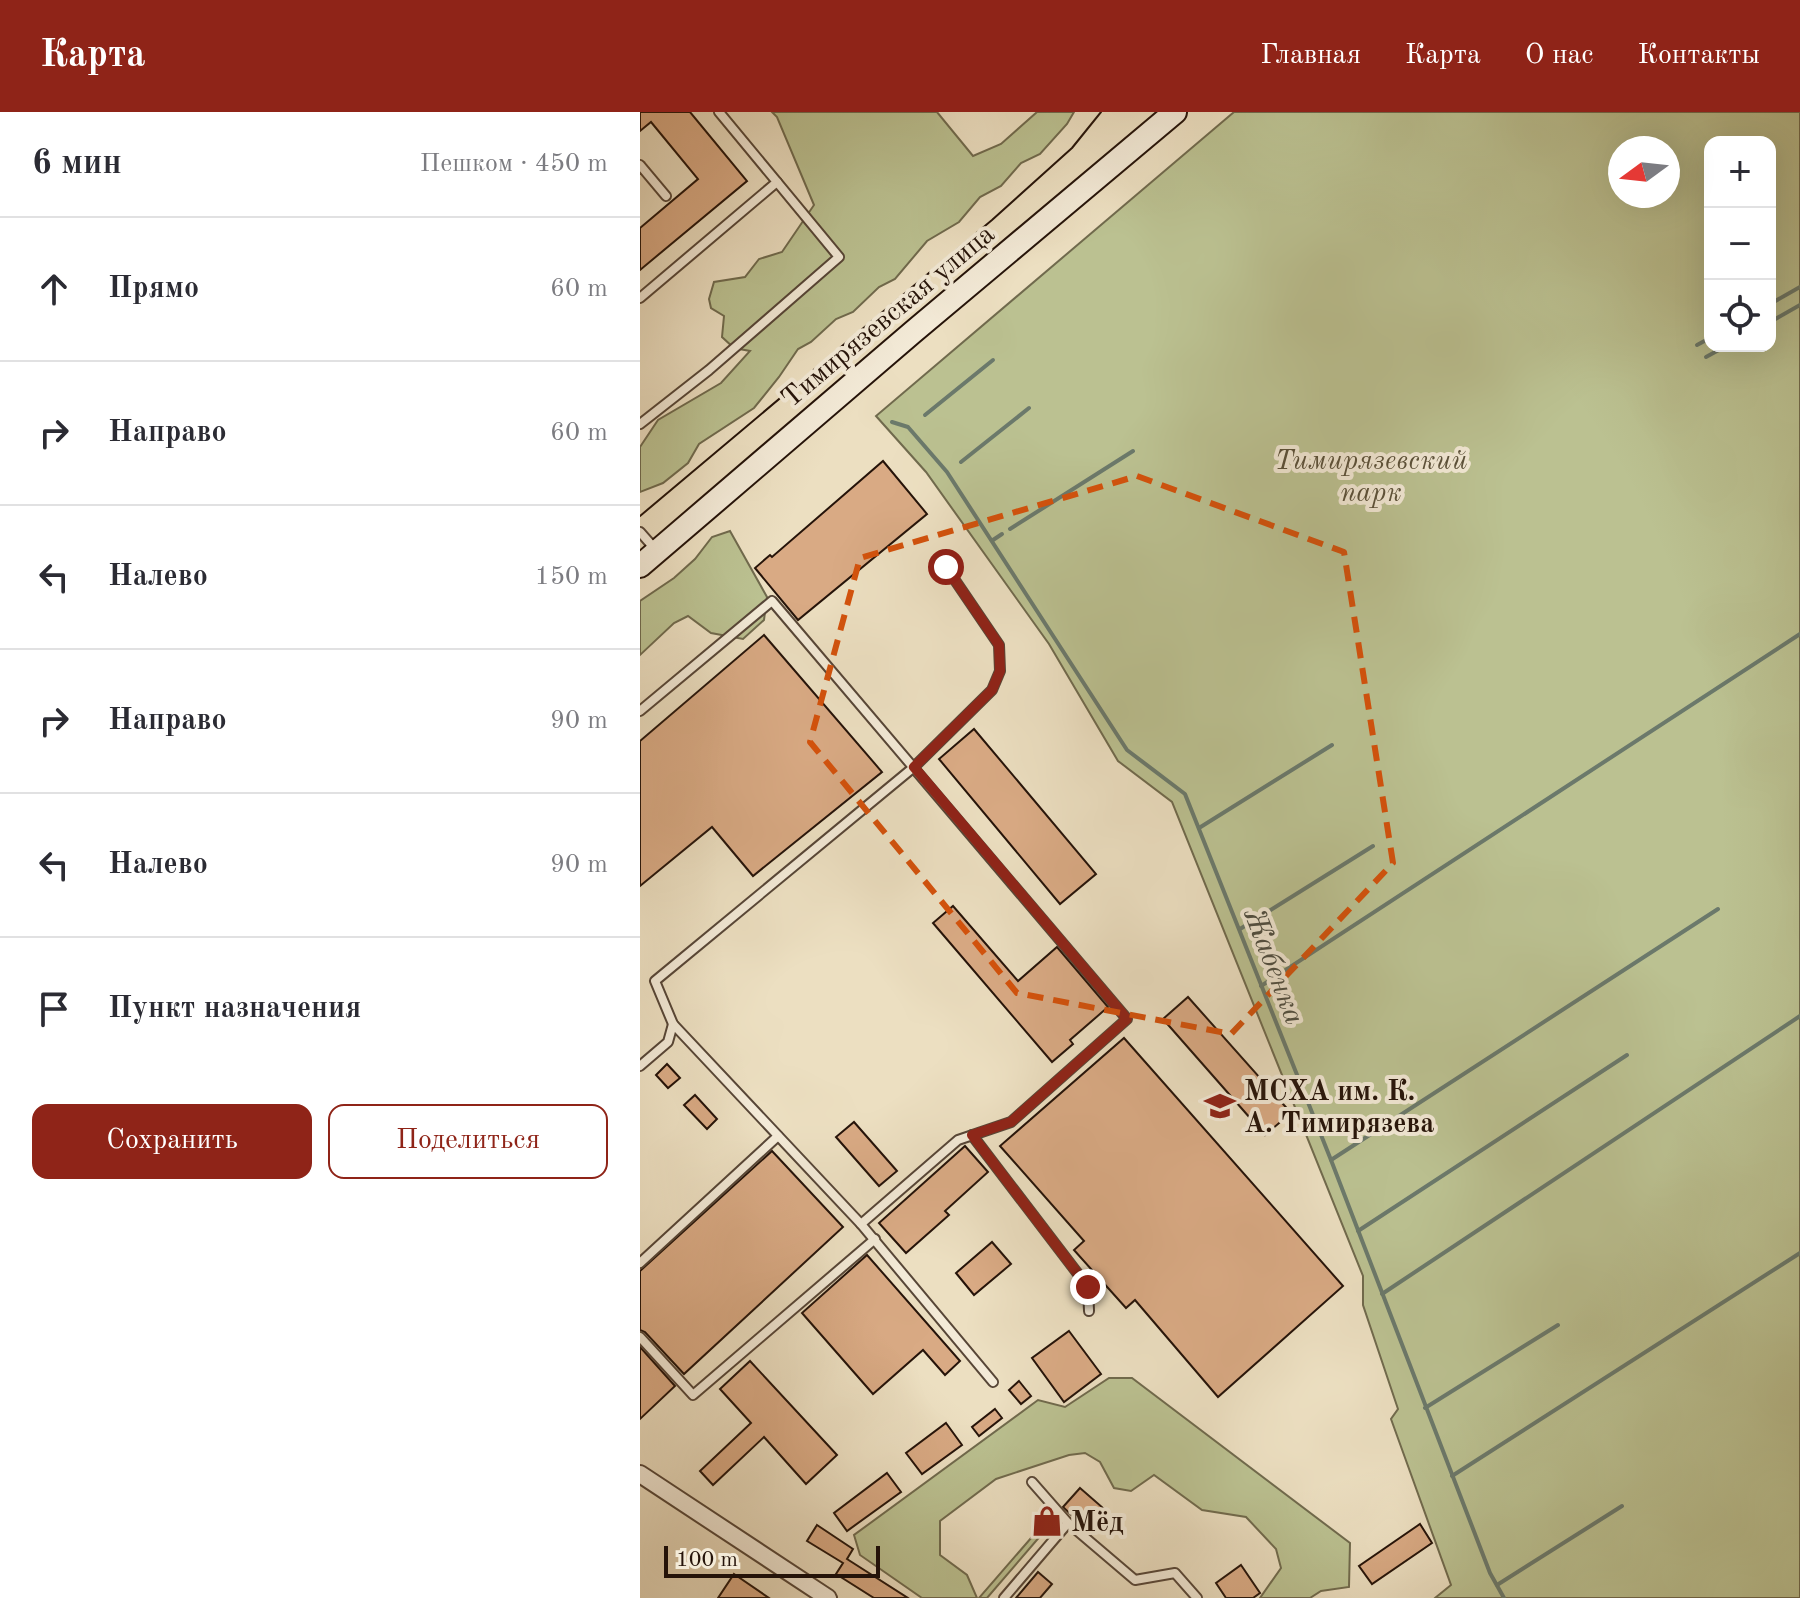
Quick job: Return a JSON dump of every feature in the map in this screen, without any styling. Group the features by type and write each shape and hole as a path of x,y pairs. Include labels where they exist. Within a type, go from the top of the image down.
{"main road":[{"name":"Тимирязевская улица","path":"640,566 1175,112"}],"street":[{"path":"640,1474 828,1598"}],"lane":[{"path":"640,424 709,370 839,257 719,112"},
{"path":"640,165 666,196"},
{"path":"640,298 777,182"},
{"path":"640,532 658,552"},
{"path":"946,567 999,645 1000,671 992,690 914,767 655,981 673,1024 875,1239 993,1382"},
{"path":"640,711 772,601 1127,1019 1011,1122 958,1140 861,1224"},
{"path":"640,1066 668,1042 673,1024"},
{"path":"972,1135 1088,1287 1089,1311"},
{"path":"640,1263 778,1136"},
{"path":"640,1337 693,1395 875,1239"},
{"path":"1032,1482 1068,1523 1135,1580 1175,1573 1197,1598"},
{"path":"1004,1598 1068,1523"}],"highlighted area":[{"path":"1137,476 1344,552 1393,863 1231,1034 1017,993 810,742 860,558"}],"green space":[{"path":"772,112 937,112 973,156 1001,144 1037,112 1074,112 1040,154 1021,163 1001,186 980,197 959,222 927,241 895,279 879,287 853,312 836,319 811,342 798,349 754,408 699,444 688,463 663,483 640,492 640,447 658,420 721,383 750,351 734,348 722,337 724,316 711,308 709,299 714,282 745,277 759,259 782,252 814,205 777,117"},
{"name":"Тимирязевский парк","path":"1234,112 1800,112 1800,1598 1435,1598 1451,1585 1391,1419 1398,1409 1363,1305 1363,1276 1172,802 1118,761 1049,644 926,472 876,416"},
{"path":"730,531 767,597 764,620 743,639 711,633 688,616 674,623 640,655 640,601 674,578 695,559 712,537"},
{"path":"1109,1378 1132,1378 1350,1543 1349,1587 1321,1591 1310,1598 1260,1598 1281,1568 1276,1549 1246,1517 1202,1510 1154,1475 1131,1491 1114,1488 1100,1462 1085,1453 1069,1455 996,1479 940,1521 940,1555 967,1575 977,1598 922,1598 860,1555 854,1535 1038,1400 1065,1407"},
{"path":"1038,1530 1042,1534 987,1598 979,1598"}],"building":[{"path":"640,112 690,112 747,181 640,270 640,228 698,179 651,122 640,131"},
{"path":"883,461 927,514 798,620 755,568 770,555 772,557"},
{"path":"764,635 882,772 753,876 712,827 640,886 640,741"},
{"path":"974,729 1096,874 1060,904 939,759"},
{"path":"953,906 1018,981 1057,947 1108,1007 1070,1040 1073,1044 1052,1062 933,923"},
{"path":"1188,997 1291,1113 1265,1135 1163,1019"},
{"path":"1124,1038 1343,1286 1218,1397 1135,1300 1126,1308 1074,1250 1084,1241 1000,1146"},
{"path":"667,1064 680,1078 668,1088 656,1075"},
{"path":"695,1095 717,1119 707,1129 684,1105"},
{"path":"854,1122 897,1171 879,1186 836,1137"},
{"path":"965,1146 988,1172 945,1211 949,1215 906,1253 879,1223"},
{"path":"772,1151 843,1227 684,1374 640,1330 640,1271"},
{"path":"992,1242 1011,1264 974,1295 956,1273"},
{"path":"867,1255 960,1361 945,1375 923,1350 873,1394 802,1313"},
{"path":"1069,1331 1101,1374 1064,1402 1032,1358"},
{"path":"640,1347 675,1386 640,1419"},
{"path":"750,1361 837,1455 806,1484 764,1437 713,1485 700,1471 751,1423 720,1389"},
{"path":"1019,1381 1031,1396 1021,1404 1009,1390"},
{"path":"995,1409 1002,1418 979,1436 972,1427"},
{"path":"946,1423 962,1445 922,1474 906,1453"},
{"path":"887,1473 901,1492 847,1531 834,1513"},
{"path":"1080,1488 1103,1508 1085,1528 1063,1507"},
{"name":"Мёд","path":"1045,1509 1058,1522 1048,1532 1035,1520"},
{"path":"1420,1524 1432,1543 1372,1584 1359,1566"},
{"path":"817,1525 853,1549 847,1559 908,1598 874,1598 836,1574 843,1563 807,1541"},
{"path":"1241,1565 1260,1593 1253,1598 1226,1598 1216,1583"},
{"path":"1038,1572 1052,1584 1040,1598 1016,1598"},
{"path":"734,1574 769,1598 718,1598"}],"waterway":[{"path":"1776,301 1800,287"},
{"path":"1776,319 1800,305"},
{"path":"1697,345 1704,341"},
{"path":"1706,357 1715,352"},
{"path":"925,415 993,360"},
{"path":"961,462 1029,408"},
{"name":"Жабенка","path":"892,422 908,427 947,472 1127,750 1185,794 1331,1160 1490,1573 1504,1598"},
{"path":"1010,529 1133,451"},
{"path":"993,540 1002,534"},
{"path":"1261,986 1800,634"},
{"path":"1199,828 1332,745"},
{"path":"1240,929 1373,846"},
{"path":"1331,1160 1718,909"},
{"path":"1382,1294 1800,1016"},
{"path":"1358,1231 1627,1055"},
{"path":"1452,1476 1800,1253"},
{"path":"1425,1408 1558,1325"},
{"path":"1497,1585 1622,1506"}],"tram line":[{"path":"640,516 992,220 1072,148 1101,112"}],"place":[{"name":"МСХА им. К. А. Тимирязева","path":"1220,1106"},
{"name":"Мёд","path":"1047,1521"}],"route":[{"path":"946,567 999,645 1000,671 992,690 914,767 1127,1019 1011,1122 972,1135 1088,1287"}]}
